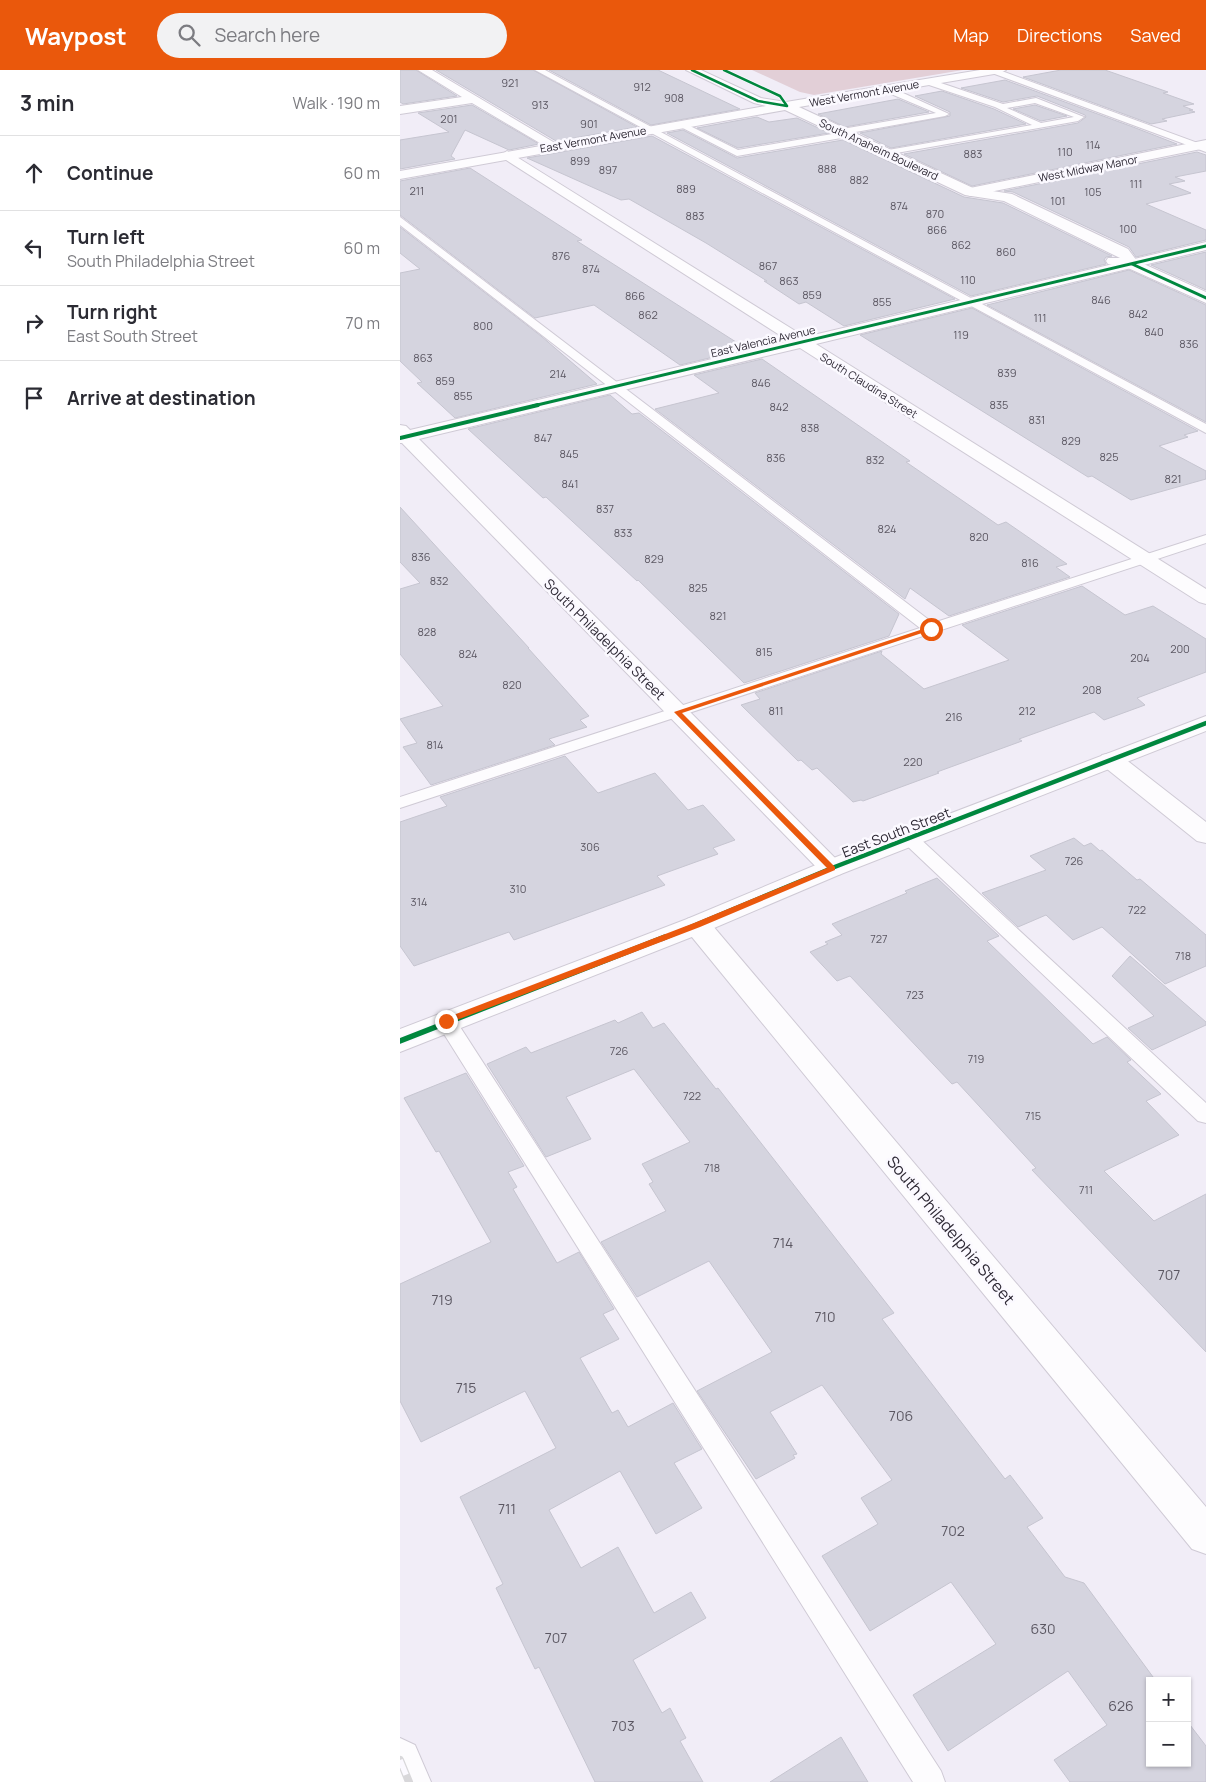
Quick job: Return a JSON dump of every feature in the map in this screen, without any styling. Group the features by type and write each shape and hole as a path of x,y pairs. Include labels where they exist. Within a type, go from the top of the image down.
{"street":[{"path":"424,70 554,146"},
{"name":"South Anaheim Boulevard","path":"692,70 758,101 787,106 970,192 1007,197 1123,252 1132,264"},
{"name":"South Anaheim Boulevard","path":"724,70 780,96 787,106"},
{"name":"West Vermont Avenue","path":"787,106 998,70"},
{"path":"400,110 474,99"},
{"name":"East Vermont Avenue","path":"400,175 649,129 787,106"},
{"name":"West Midway Manor","path":"970,192 1203,146"},
{"name":"South Claudina Street","path":"507,155 1206,598"},
{"name":"South Anaheim Boulevard","path":"970,192 972,201 990,209"},
{"name":"East Valencia Avenue","path":"402,435 614,387 1206,246"},
{"name":"South Anaheim Boulevard","path":"1094,257 1132,264 1206,298"},
{"name":"South Philadelphia Street","path":"402,435 832,868"},
{"name":"East South Street","path":"400,1041 446,1021 697,925 832,868 1206,723"},
{"path":"1111,760 1206,834"},
{"name":"South Philadelphia Street","path":"697,925 1206,1536"},
{"path":"400,1760 409,1782"}],"lane":[{"path":"539,70 1206,429"},
{"path":"998,70 1203,146"},
{"path":"888,153 1080,119 1036,100 1001,106 948,90 929,82"},
{"path":"679,124 737,153 945,114 887,89"},
{"path":"1001,106 1000,108 1041,126"},
{"path":"400,220 614,387 931,629"},
{"path":"400,803 1206,539"},
{"path":"910,838 1206,1115"},
{"path":"446,1021 930,1782"}],"shaded area":[{"path":"752,70 963,70 814,95 800,92"}],"building":[{"path":"400,70 416,70 457,96 403,104 400,102"},
{"path":"436,70 533,70 637,127 556,141"},
{"path":"549,70 658,70 740,109 651,125"},
{"path":"1061,70 1105,70 1168,92 1163,93 1194,104 1183,106 1195,112 1162,119 1167,121 1151,124 1023,77"},
{"path":"1005,80 1177,144 972,186 904,154 1078,123 1086,117 1037,96 1003,102 961,88"},
{"path":"942,91 994,109 1026,124 891,148 860,133 950,116 950,112 915,96"},
{"path":"898,99 929,112 845,127 818,114"},
{"path":"472,105 539,144 509,150 465,130 451,156 455,159 400,169 400,140 449,132 418,113"},
{"path":"1035,105 1067,116 1041,121 1013,109"},
{"path":"757,117 769,122 797,118 829,133 738,148 697,128"},
{"path":"683,130 737,158 843,140 964,197 1003,203 1112,256 1106,257 1104,260 1106,264 971,296 667,133"},
{"path":"652,136 955,299 844,326 806,302 799,304 764,281 767,281 706,243 629,199 621,200 527,158"},
{"path":"1197,152 1206,155 1206,171 1175,177 1185,181 1169,184 1191,193 1146,204 1206,230 1206,240 1136,257 1129,247 1013,192 1004,191"},
{"path":"470,168 582,240 577,241 747,349 680,365 594,305 535,318 400,215 400,181"},
{"path":"400,227 541,336 597,384 455,418 417,383 422,382 400,361 400,273 420,269 400,253"},
{"path":"1206,252 1206,290 1151,265"},
{"path":"1129,270 1206,305 1206,422 987,305"},
{"path":"972,308 1198,431 1184,435 1188,437 1159,446 1206,471 1206,479 1131,500 1092,476 1088,477 860,335"},
{"path":"762,359 910,461 906,462 998,525 1006,522 1067,564 1056,567 1070,577 949,616 910,588 905,599 655,409 719,393 694,375"},
{"path":"610,395 632,414 639,413 899,614 889,636 744,683 638,580 546,497 543,498 468,429"},
{"path":"400,507 589,716 580,720 587,727 549,739 555,745 431,785 403,747 417,743 400,719 443,706 400,654 400,589 420,583 400,562"},
{"path":"1082,586 1125,615 1153,606 1206,639 1206,672 1137,698 1145,705 1104,720 1094,712 1019,739 1022,741 937,772 939,773 863,801 853,802 817,768 812,770 801,760 798,761 741,705 760,699 755,693 882,651 881,654 924,689 1009,660 962,625"},
{"path":"565,756 598,793 655,773 688,810 703,805 735,840 713,848 718,854 657,876 665,885 514,940 509,932 414,966 400,946 400,822 447,806 440,797"},
{"path":"1074,838 1084,846 1091,843 1100,851 1102,850 1137,880 1140,879 1206,935 1206,966 1165,984 1102,927 1073,940 1046,915 1018,927 982,893 1046,870 1030,856"},
{"path":"937,878 999,936 987,941 1093,1044 1107,1037 1131,1060 1127,1062 1161,1094 1146,1101 1179,1135 1104,1171 1154,1221 1206,1194 1206,1352 1032,1170 1036,1168 957,1082 952,1084 850,976 837,981 810,952 828,944 825,942 842,935 832,924 907,893 905,891"},
{"path":"1130,956 1206,1022 1206,1025 1152,1050 1128,1028 1154,1016 1112,976"},
{"path":"642,1012 653,1028 664,1023 716,1089 718,1088 894,1313 882,1319 1005,1479 1010,1475 1043,1518 1027,1527 1065,1577 1084,1583 1153,1677 1146,1677 1146,1767 1191,1767 1191,1726 1206,1746 1206,1782 1070,1782 1054,1760 1107,1725 1068,1671 948,1751 913,1695 996,1644 951,1582 870,1631 822,1556 878,1524 861,1498 892,1480 822,1385 770,1412 797,1454 793,1455 795,1458 756,1479 697,1391 772,1352 709,1261 637,1297 601,1242 666,1211 649,1184 653,1182 642,1164 690,1142 634,1069 566,1097 591,1139 546,1157 487,1064 526,1047 531,1053 615,1020 618,1023"},
{"path":"466,1073 524,1166 508,1172 517,1187 513,1189 557,1263 579,1252 614,1309 603,1314 619,1339 580,1358 612,1413 618,1410 628,1427 673,1403 702,1449 674,1463 702,1508 656,1534 620,1471 549,1510 581,1568 618,1547 654,1613 691,1592 706,1618 633,1660 662,1713 670,1708 686,1738 680,1741 703,1782 595,1782 539,1667 535,1669 496,1588 503,1584 460,1497 556,1448 525,1391 421,1442 400,1401 400,1284 491,1242 439,1151 436,1152 404,1098"},
{"path":"841,1737 868,1782 770,1782"}],"railway":[{"path":"400,1760 409,1782"}],"cycle path":[{"path":"692,70 758,101 787,106"},
{"path":"724,70 780,96 787,106"},
{"path":"400,438 1206,246"},
{"path":"1132,264 1206,298"},
{"path":"400,1041 697,925 832,868 1206,723"}],"route":[{"path":"446,1021 697,925 832,868 677,712 931,629"}]}
